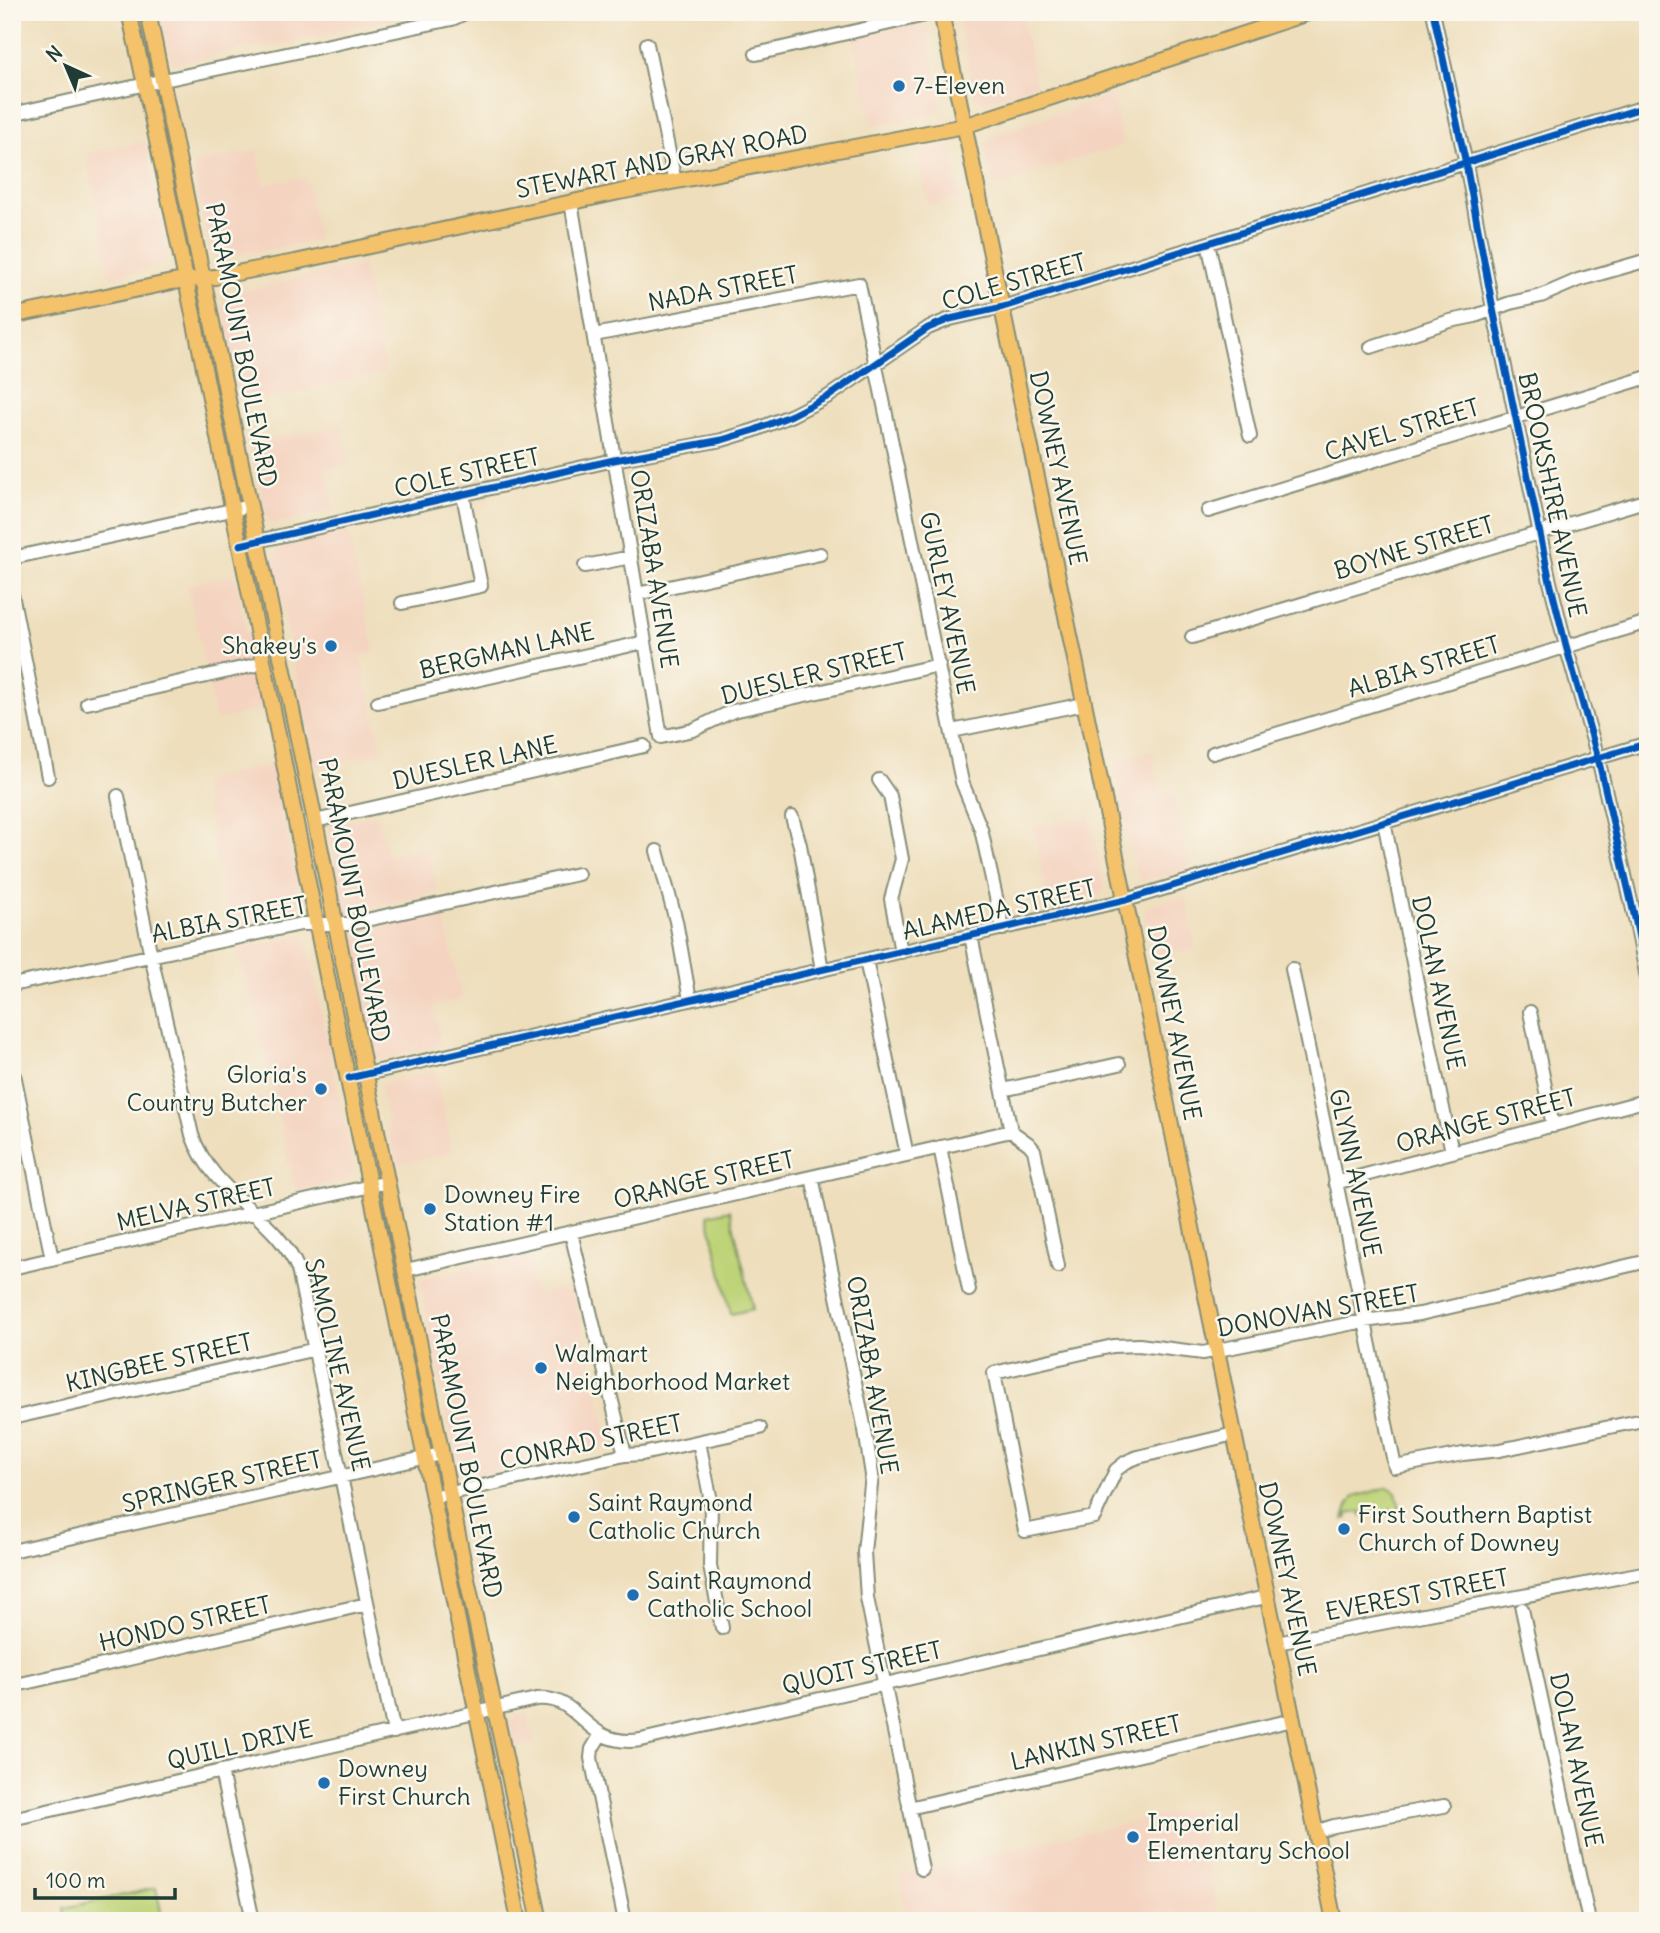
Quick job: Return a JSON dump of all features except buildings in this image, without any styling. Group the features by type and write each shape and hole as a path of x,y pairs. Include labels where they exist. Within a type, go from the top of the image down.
{"main road":[{"name":"PARAMOUNT BOULEVARD","path":"129,12 240,544 519,1921"},
{"name":"PARAMOUNT BOULEVARD","path":"148,12 315,821 449,1493 540,1921"},
{"name":"DOWNEY AVENUE","path":"939,12 1126,900 1334,1921"},
{"name":"STEWART AND GRAY ROAD","path":"12,316 305,260 675,181 964,126 1311,12"},
{"path":"381,1246 398,1268 406,1270"}],"street":[{"path":"12,114 439,22 467,12"},
{"path":"757,54 939,12"},
{"name":"BROOKSHIRE AVENUE","path":"1433,12 1540,532 1566,646 1642,922 1648,983"},
{"path":"647,44 675,181"},
{"name":"COLE STREET","path":"240,544 614,460 722,440 755,430 829,396 928,328 950,319 1003,307 1648,106"},
{"name":"ORIZABA AVENUE","path":"571,202 661,737"},
{"path":"1208,243 1250,436"},
{"path":"1371,347 1510,303 1541,296 1577,281 1648,260"},
{"name":"NADA STREET","path":"594,335 859,284"},
{"name":"GURLEY AVENUE","path":"859,284 951,731 965,793 981,829 1003,929"},
{"name":"CAVEL STREET","path":"1208,511 1648,377"},
{"path":"402,603 481,586 463,495"},
{"name":"BOYNE STREET","path":"1192,637 1648,500"},
{"path":"12,558 250,506"},
{"path":"637,594 820,554"},
{"path":"585,566 631,556"},
{"path":"12,594 48,777"},
{"name":"ALBIA STREET","path":"1213,753 1648,622"},
{"name":"BERGMAN LANE","path":"378,702 645,642"},
{"path":"87,703 264,663"},
{"name":"DUESLER STREET","path":"661,737 693,730 732,711 939,665"},
{"path":"951,731 1084,704"},
{"name":"ALAMEDA STREET","path":"349,1078 1126,900 1648,743"},
{"name":"DUESLER LANE","path":"315,821 644,746"},
{"path":"880,780 890,796 902,859 891,899 901,952"},
{"name":"SAMOLINE AVENUE","path":"118,796 150,956 196,1147 217,1178 283,1242 294,1260 301,1280 394,1731"},
{"path":"792,817 800,845 822,970"},
{"name":"DOLAN AVENUE","path":"1384,822 1452,1152"},
{"path":"657,851 676,921 690,1000"},
{"name":"ALBIA STREET","path":"12,985 301,924 348,924 578,874"},
{"path":"971,936 1012,1131 1034,1150 1058,1266"},
{"path":"866,960 907,1155"},
{"name":"GLYNN AVENUE","path":"1292,969 1395,1467 1500,1450 1648,1419"},
{"path":"1530,1012 1553,1126"},
{"path":"12,1064 52,1259"},
{"path":"1003,1090 1119,1064"},
{"name":"ORANGE STREET","path":"1335,1183 1648,1100"},
{"name":"ORANGE STREET","path":"406,1270 1012,1131"},
{"path":"940,1147 969,1290"},
{"name":"ORIZABA AVENUE","path":"812,1177 852,1363 872,1475 864,1548 865,1582 870,1620 922,1870"},
{"name":"MELVA STREET","path":"12,1268 388,1182"},
{"path":"570,1233 625,1455"},
{"name":"DONOVAN STREET","path":"1234,1434 1132,1459 1116,1470 1094,1517 1025,1531 993,1373 1126,1344 1203,1353 1364,1321 1420,1314 1648,1261"},
{"name":"KINGBEE STREET","path":"12,1418 316,1349"},
{"name":"CONRAD STREET","path":"432,1497 760,1428"},
{"path":"699,1442 711,1501 710,1566 722,1628"},
{"name":"SPRINGER STREET","path":"12,1552 441,1454"},
{"name":"EVEREST STREET","path":"1277,1643 1648,1572"},
{"name":"QUOIT STREET","path":"476,1713 536,1699 554,1699 566,1705 601,1734 619,1740 641,1740 1266,1597"},
{"name":"HONDO STREET","path":"12,1686 367,1604"},
{"name":"DOLAN AVENUE","path":"1522,1609 1589,1921"},
{"name":"QUILL DRIVE","path":"12,1819 476,1713"},
{"name":"LANKIN STREET","path":"909,1808 1293,1720"},
{"path":"601,1734 593,1746 591,1758 625,1921"},
{"path":"221,1771 253,1921"},
{"path":"1315,1832 1444,1805"}],"shaded area":[{"path":"159,12 422,12 273,46 243,49 175,64 171,62"},
{"path":"980,12 1021,12 1036,84 983,102 975,96 960,24 966,16"},
{"path":"925,21 942,105 936,114 872,126 853,37"},
{"path":"1112,95 1123,145 994,186 984,146 990,137"},
{"path":"145,141 156,183 168,255 161,265 111,277 86,154"},
{"path":"945,147 952,152 961,199 928,205 917,152"},
{"path":"257,150 264,185 306,177 318,240 217,257 210,251 193,164"},
{"path":"362,264 386,372 242,405 222,306 230,294"},
{"path":"342,424 350,463 326,469 335,510 274,524 269,521 250,445"},
{"path":"348,533 375,652 360,656 383,753 316,768 273,560 280,548"},
{"path":"235,575 262,709 215,720 187,585"},
{"path":"1152,751 1161,794 1173,790 1190,868 1143,881 1138,877 1113,762"},
{"path":"271,764 299,890 300,906 298,912 230,928 201,782"},
{"path":"377,815 387,856 427,848 438,892 347,912 327,825"},
{"path":"1089,816 1105,886 1101,894 1049,905 1033,828"},
{"path":"1185,896 1196,949 1155,957 1144,913 1148,907"},
{"path":"443,915 462,999 433,1006 441,1045 376,1058 373,1055 352,940 360,933"},
{"path":"300,935 307,942 354,1170 348,1179 295,1191 255,1008 236,950"},
{"path":"436,1071 452,1152 396,1165 381,1087 385,1083"},
{"path":"527,1255 536,1294 572,1286 609,1439 602,1448 466,1477 458,1470 420,1282"},
{"path":"527,1713 535,1743 515,1748 510,1722 515,1716"},
{"name":"Imperial Elementary School","path":"1196,1807 1220,1921 908,1921 899,1875"}],"green space":[{"path":"730,1210 753,1309 731,1314 708,1215"},
{"path":"1388,1487 1396,1492 1400,1509 1361,1516 1360,1512 1347,1514 1348,1518 1344,1519 1354,1497"},
{"path":"156,1888 163,1921 66,1921 64,1908"}],"cycle path":[{"path":"1433,12 1550,582 1598,758 1648,983"},
{"path":"240,545 614,460 722,440 755,430 829,396 928,328 950,319 1003,307 1648,106"},
{"path":"349,1078 1126,900 1648,743"}],"place":[{"name":"7-Eleven","path":"899,86"},
{"name":"Shakey's","path":"331,646"},
{"name":"Gloria's Country Butcher","path":"321,1089"},
{"name":"Downey Fire Station #1","path":"430,1209"},
{"name":"Walmart Neighborhood Market","path":"541,1368"},
{"name":"Saint Raymond Catholic Church","path":"574,1517"},
{"name":"First Southern Baptist Church of Downey","path":"1344,1529"},
{"name":"Saint Raymond Catholic School","path":"633,1595"},
{"name":"Downey First Church","path":"324,1783"},
{"name":"Imperial Elementary School","path":"1133,1837"}]}
